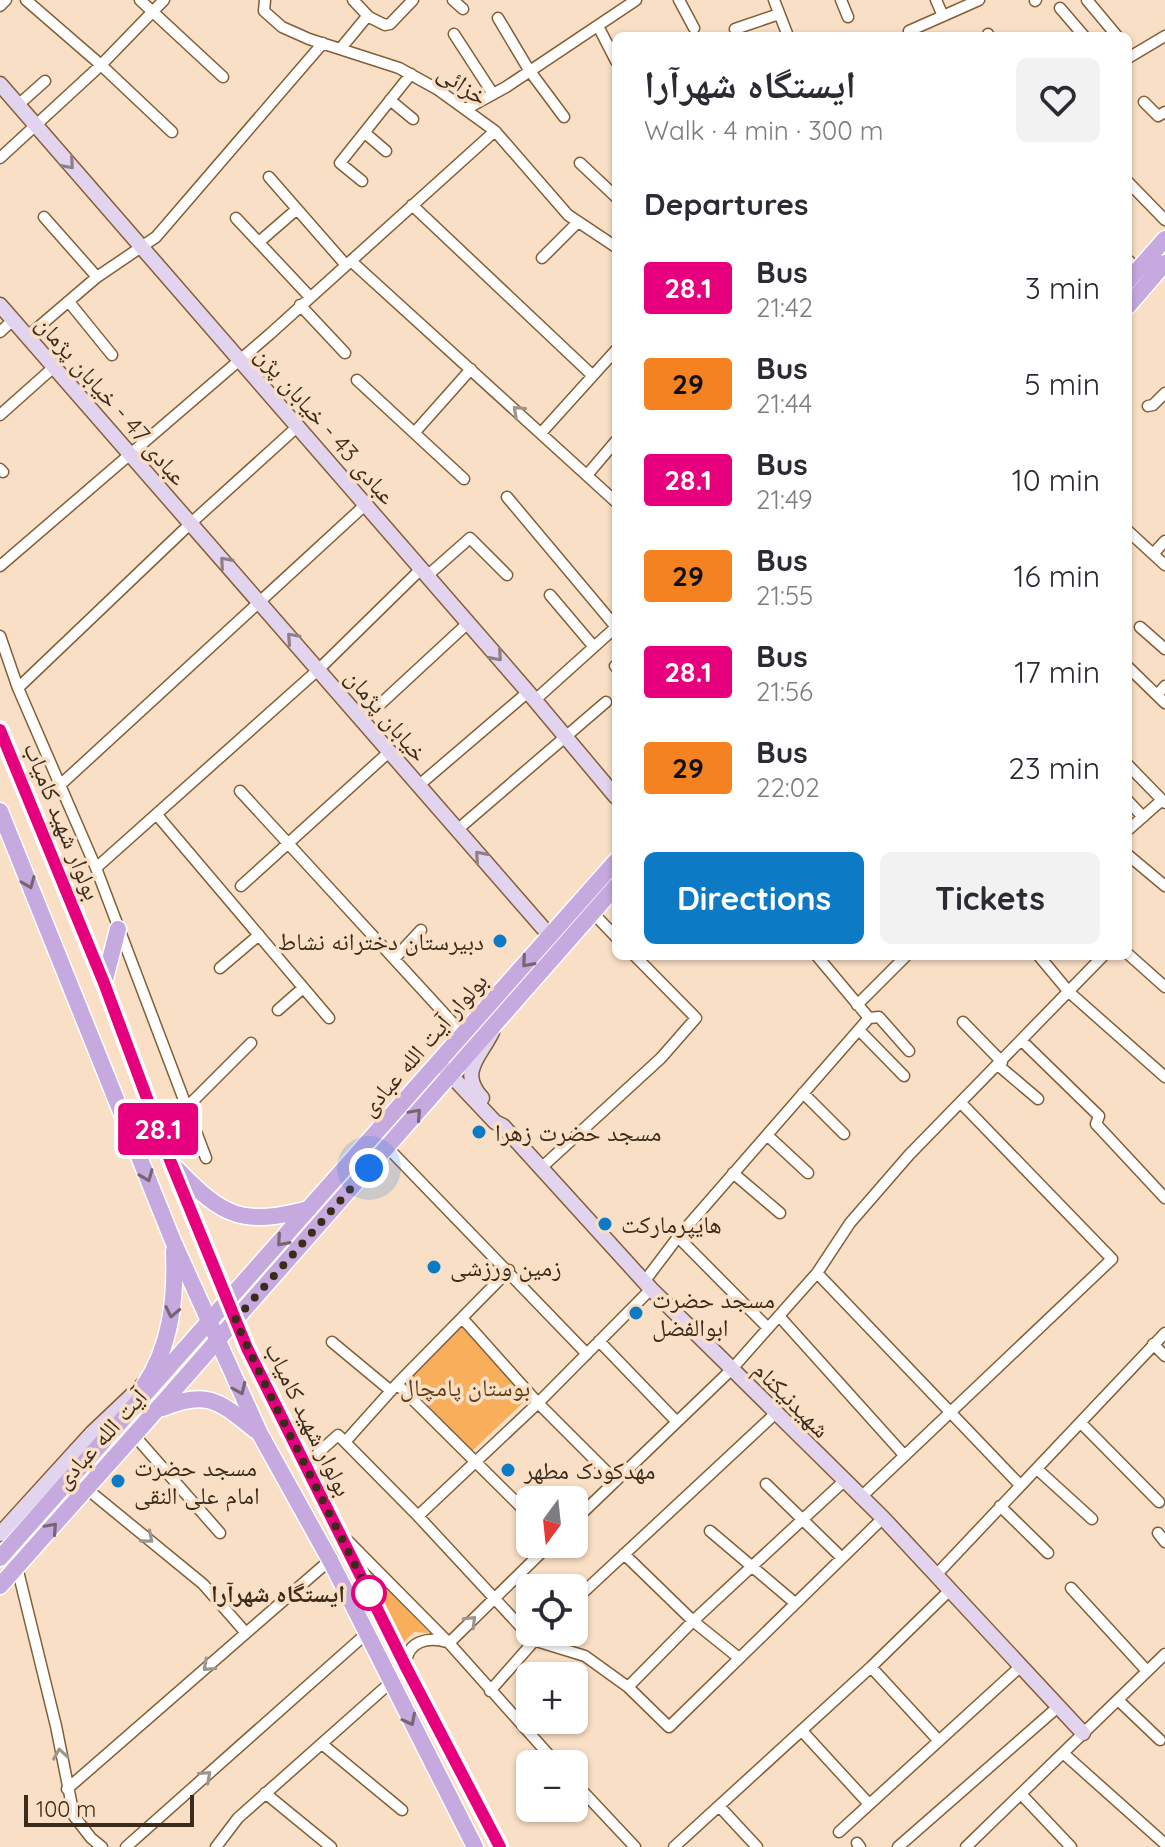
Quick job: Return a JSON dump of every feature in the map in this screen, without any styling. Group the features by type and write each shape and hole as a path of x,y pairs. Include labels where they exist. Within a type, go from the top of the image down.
{"main road":[{"path":"1132,269 1165,239"},
{"path":"1132,301 1165,263"},
{"name":"بولوار شهید کامیاب","path":"0,730 104,983 170,1160 247,1348 336,1529 500,1847"},
{"name":"بولوار شهید کامیاب","path":"0,811 173,1241 260,1434 330,1560 475,1847"},
{"name":"بولوار آیت الله عبادی","path":"209,1322 612,866"},
{"name":"بولوار آیت الله عبادی","path":"235,1320 612,891"},
{"path":"104,983 118,929"},
{"path":"170,1160 205,1198 226,1211 252,1218 275,1218 309,1209"},
{"path":"125,1416 148,1380 167,1333 176,1293 173,1241"},
{"name":"آیت الله عبادی","path":"0,1586 196,1368 235,1320"},
{"name":"آیت الله عبادی","path":"0,1558 209,1322"},
{"path":"154,1412 184,1399 206,1398 220,1403 260,1434"}],"street":[{"path":"0,6 6,0"},
{"path":"26,0 172,132"},
{"path":"140,0 223,77"},
{"path":"0,158 101,65 164,0"},
{"name":"خزائی","path":"265,0 264,11 282,27 411,74 466,109 495,131 577,223 612,245"},
{"path":"353,0 369,17 385,25 390,24 413,0"},
{"path":"453,0 463,9"},
{"path":"466,109 636,0"},
{"path":"679,0 694,28"},
{"path":"774,0 786,32"},
{"path":"841,0 848,17"},
{"path":"936,0 943,16"},
{"path":"909,31 979,0"},
{"path":"1087,0 1114,32"},
{"path":"1060,8 1081,32"},
{"path":"735,29 779,14"},
{"path":"341,48 354,30 369,17"},
{"path":"498,18 529,70 564,117"},
{"path":"598,26 612,53"},
{"path":"454,34 493,94"},
{"path":"1132,53 1165,36"},
{"path":"28,336 97,277 140,245 150,243 187,204 323,43"},
{"path":"362,181 340,163 411,74"},
{"path":"9,102 45,81"},
{"name":"عبادی 43 - خیابان پژن","path":"0,84 9,102 36,126 240,359 612,792"},
{"path":"390,100 413,119"},
{"path":"1144,102 1158,116 1165,112"},
{"path":"0,566 132,454 495,131"},
{"path":"365,133 386,151"},
{"path":"580,163 612,193"},
{"path":"269,177 348,263 542,432 612,498"},
{"path":"1132,186 1165,220"},
{"path":"412,205 592,375"},
{"path":"259,242 297,209"},
{"path":"44,217 97,277"},
{"path":"236,218 309,296"},
{"path":"542,258 577,223"},
{"path":"69,302 112,355"},
{"name":"عبادی 47 - خیابان پژمان","path":"0,305 191,523"},
{"path":"300,305 345,353"},
{"path":"0,332 13,320"},
{"path":"542,432 612,354"},
{"path":"0,415 55,366"},
{"path":"415,432 471,369"},
{"path":"357,380 464,479"},
{"path":"1148,406 1165,393"},
{"path":"18,688 297,427"},
{"path":"587,475 612,446"},
{"path":"507,497 612,622"},
{"path":"59,786 365,505"},
{"name":"خیابان پژمان","path":"191,523 550,936"},
{"path":"1132,535 1165,565"},
{"path":"96,868 424,572 470,538 507,575"},
{"path":"1153,554 1165,541"},
{"path":"550,595 594,647"},
{"path":"362,721 468,623"},
{"path":"1140,627 1165,649"},
{"path":"418,786 612,631"},
{"path":"0,636 18,688 96,868 206,1158"},
{"path":"1132,671 1161,699 1165,686"},
{"path":"457,830 606,702"},
{"path":"241,886 389,752"},
{"path":"1132,769 1164,801 1132,827"},
{"path":"240,791 463,1034"},
{"path":"1132,805 1143,817"},
{"path":"157,815 329,1018"},
{"path":"1132,858 1165,886"},
{"path":"593,913 612,933"},
{"path":"395,958 421,930"},
{"path":"220,968 259,935"},
{"path":"1132,958 1165,987"},
{"path":"541,1168 661,1058 696,1018 639,960"},
{"path":"820,960 869,1018"},
{"path":"857,1005 902,960"},
{"path":"1042,960 1069,992 1160,1066 1165,1077"},
{"path":"588,1508 731,1370 817,1273 850,1223 909,1155 1099,960"},
{"path":"278,1010 303,988"},
{"path":"418,1516 599,1341 648,1286 678,1237 869,1018 879,1017 909,1051"},
{"path":"963,1022 1038,1099"},
{"path":"496,1023 485,1047 473,1063 470,1075 475,1091 501,1118 503,1126"},
{"path":"859,1030 904,1076"},
{"path":"1022,1041 1099,1116 1096,1124 1165,1198"},
{"path":"187,1107 251,1043"},
{"path":"439,1062 495,1122 503,1126"},
{"path":"803,1093 844,1134"},
{"path":"860,1498 1112,1259 962,1104"},
{"name":"شهیدنیکنام","path":"503,1126 648,1286 777,1412 843,1482 883,1518 1083,1733"},
{"path":"767,1135 808,1173"},
{"path":"387,1147 587,1354"},
{"path":"733,1173 780,1213"},
{"path":"678,1237 768,1328"},
{"path":"345,1442 394,1387 509,1270"},
{"path":"817,1273 1020,1485"},
{"path":"779,1316 904,1455"},
{"path":"463,1319 538,1403 616,1481"},
{"name":"بولوار آیت الله عبادی","path":"0,1534 92,1433 209,1322"},
{"path":"937,1574 1165,1333"},
{"path":"599,1341 677,1422"},
{"path":"332,1342 394,1387 516,1502"},
{"path":"1153,1344 1165,1356"},
{"path":"588,1588 777,1412"},
{"path":"1081,1423 1159,1502"},
{"path":"134,1435 220,1533"},
{"path":"318,1453 338,1435 418,1516 493,1599 516,1618"},
{"path":"1037,1469 1092,1519"},
{"path":"628,1687 693,1621 843,1482"},
{"path":"766,1484 842,1558"},
{"path":"87,1489 203,1584 246,1633"},
{"path":"1000,1506 1048,1553"},
{"path":"562,1646 585,1656 628,1687 669,1727 883,1518"},
{"path":"336,1529 449,1643 544,1750"},
{"path":"710,1531 795,1603"},
{"path":"624,1554 693,1621 739,1658"},
{"path":"449,1643 535,1558"},
{"path":"67,1789 330,1560"},
{"path":"17,1567 56,1726 74,1816 102,1847"},
{"path":"1071,1588 1147,1671"},
{"path":"674,1847 871,1667 950,1590"},
{"path":"126,1847 367,1633"},
{"path":"406,1667 407,1652 418,1643 436,1639 449,1643"},
{"path":"490,1691 529,1646"},
{"path":"966,1847 1165,1654"},
{"path":"839,1832 1021,1666"},
{"path":"871,1667 939,1741"},
{"path":"216,1847 238,1818 390,1683"},
{"path":"1118,1700 1160,1740"},
{"path":"898,1847 1059,1706"},
{"path":"802,1731 869,1804"},
{"path":"322,1744 402,1810"},
{"path":"1063,1753 1165,1844"},
{"path":"265,1793 331,1847"},
{"path":"1021,1794 1071,1847"},
{"path":"588,1797 635,1847"},
{"path":"719,1806 757,1847"}],"green space":[{"name":"بوستان پامچال","path":"462,1327 529,1397 472,1451 405,1382"},
{"path":"367,1568 429,1633 414,1632 404,1642"}],"bus line":[{"name":"28.1","path":"0,730 104,983 170,1160 247,1348 304,1466 500,1847"}],"place":[{"name":"دبیرستان دخترانه نشاط","path":"500,941"},
{"name":"مسجد حضرت زهرا","path":"479,1132"},
{"name":"هایپرمارکت","path":"605,1224"},
{"name":"زمین ورزشی","path":"434,1267"},
{"name":"مسجد حضرت ابوالفضل","path":"636,1313"},
{"name":"مهدکودک مطهر","path":"508,1470"},
{"name":"مسجد حضرت امام علی النقی","path":"118,1481"},
{"name":"ایستگاه شهرآرا","path":"369,1593"}],"route":[{"path":"369,1168 235,1320 369,1593"}]}
